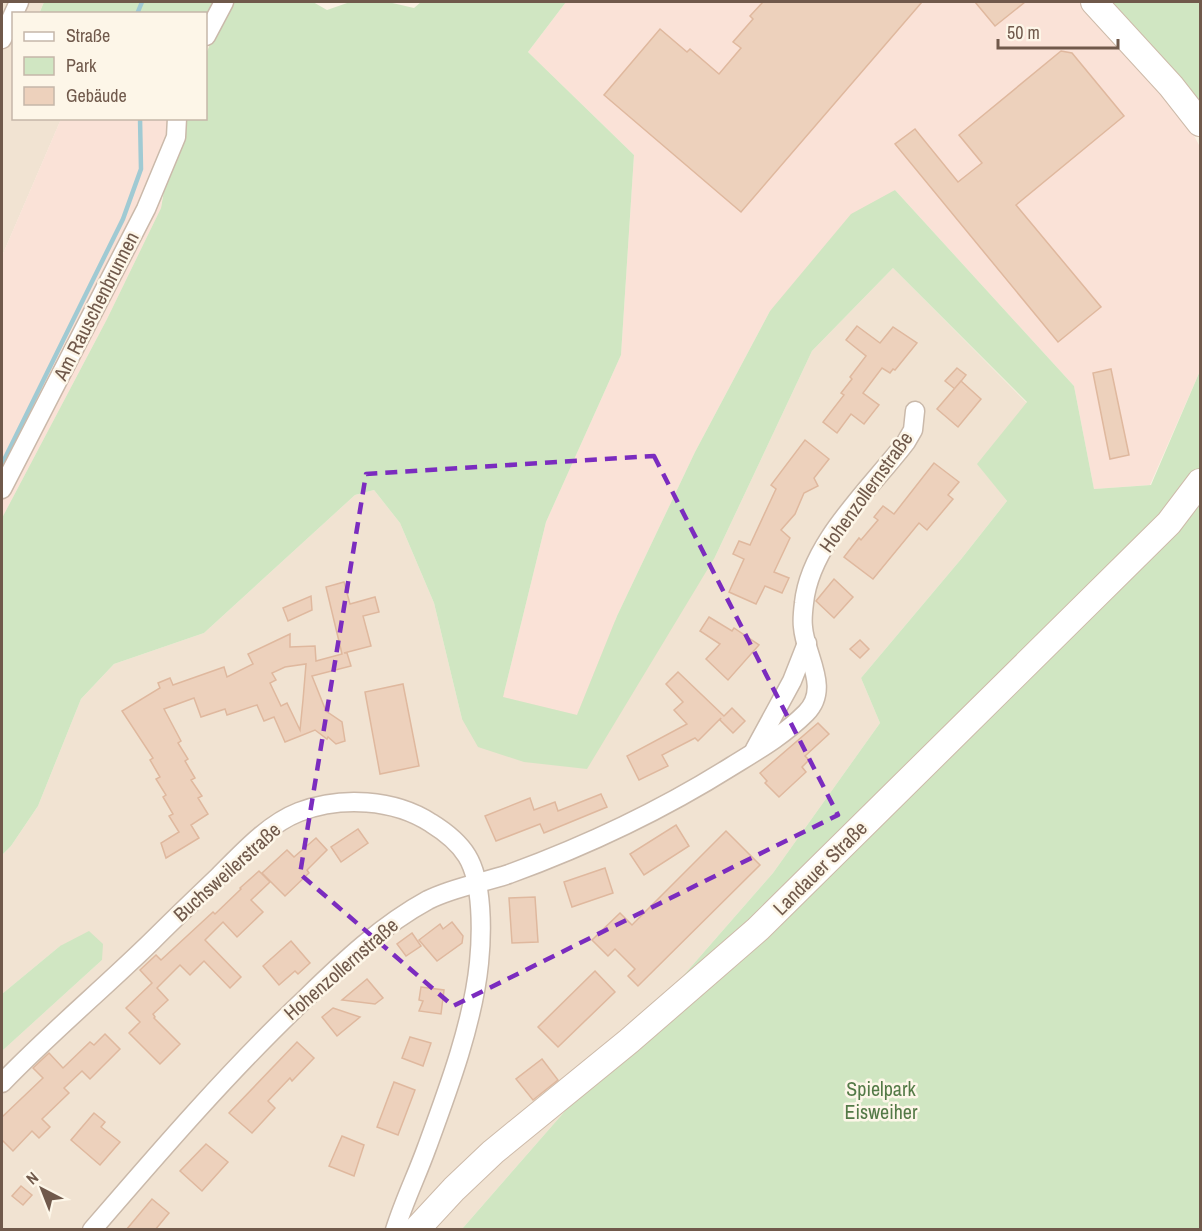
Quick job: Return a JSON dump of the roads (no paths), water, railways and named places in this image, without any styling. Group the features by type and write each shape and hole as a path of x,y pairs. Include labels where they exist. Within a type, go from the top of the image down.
{"main road":[{"path":"1094,2 1171,86 1200,123"},
{"name":"Landauer Straße","path":"416,1230 454,1189 501,1145 629,1041 758,929 1169,524 1200,482"}],"street":[{"path":"207,34 224,2"},
{"path":"2,39 12,17"},
{"name":"Am Rauschenbrunnen","path":"2,489 146,209 176,137 177,120"},
{"name":"Hohenzollernstraße","path":"92,1230 247,1057 330,974 398,918 448,891 508,874 615,829 673,801 783,733 812,706 816,698 815,670 803,628 804,603 811,573 840,524 906,442 913,430 915,411"},
{"name":"Hohenzollernstraße","path":"752,754 792,681 807,643"},
{"name":"Buchsweilerstraße","path":"2,1083 234,861 282,821 315,807 347,803 370,803 405,809 434,825 467,857 476,882 479,904 479,962 470,1012 427,1147 395,1230"}],"waterway":[{"path":"138,12 142,2"},
{"path":"2,464 123,219 141,169 140,120"}],"park label":[{"name":"Spielpark Eisweiher","path":"881,1100"}]}
